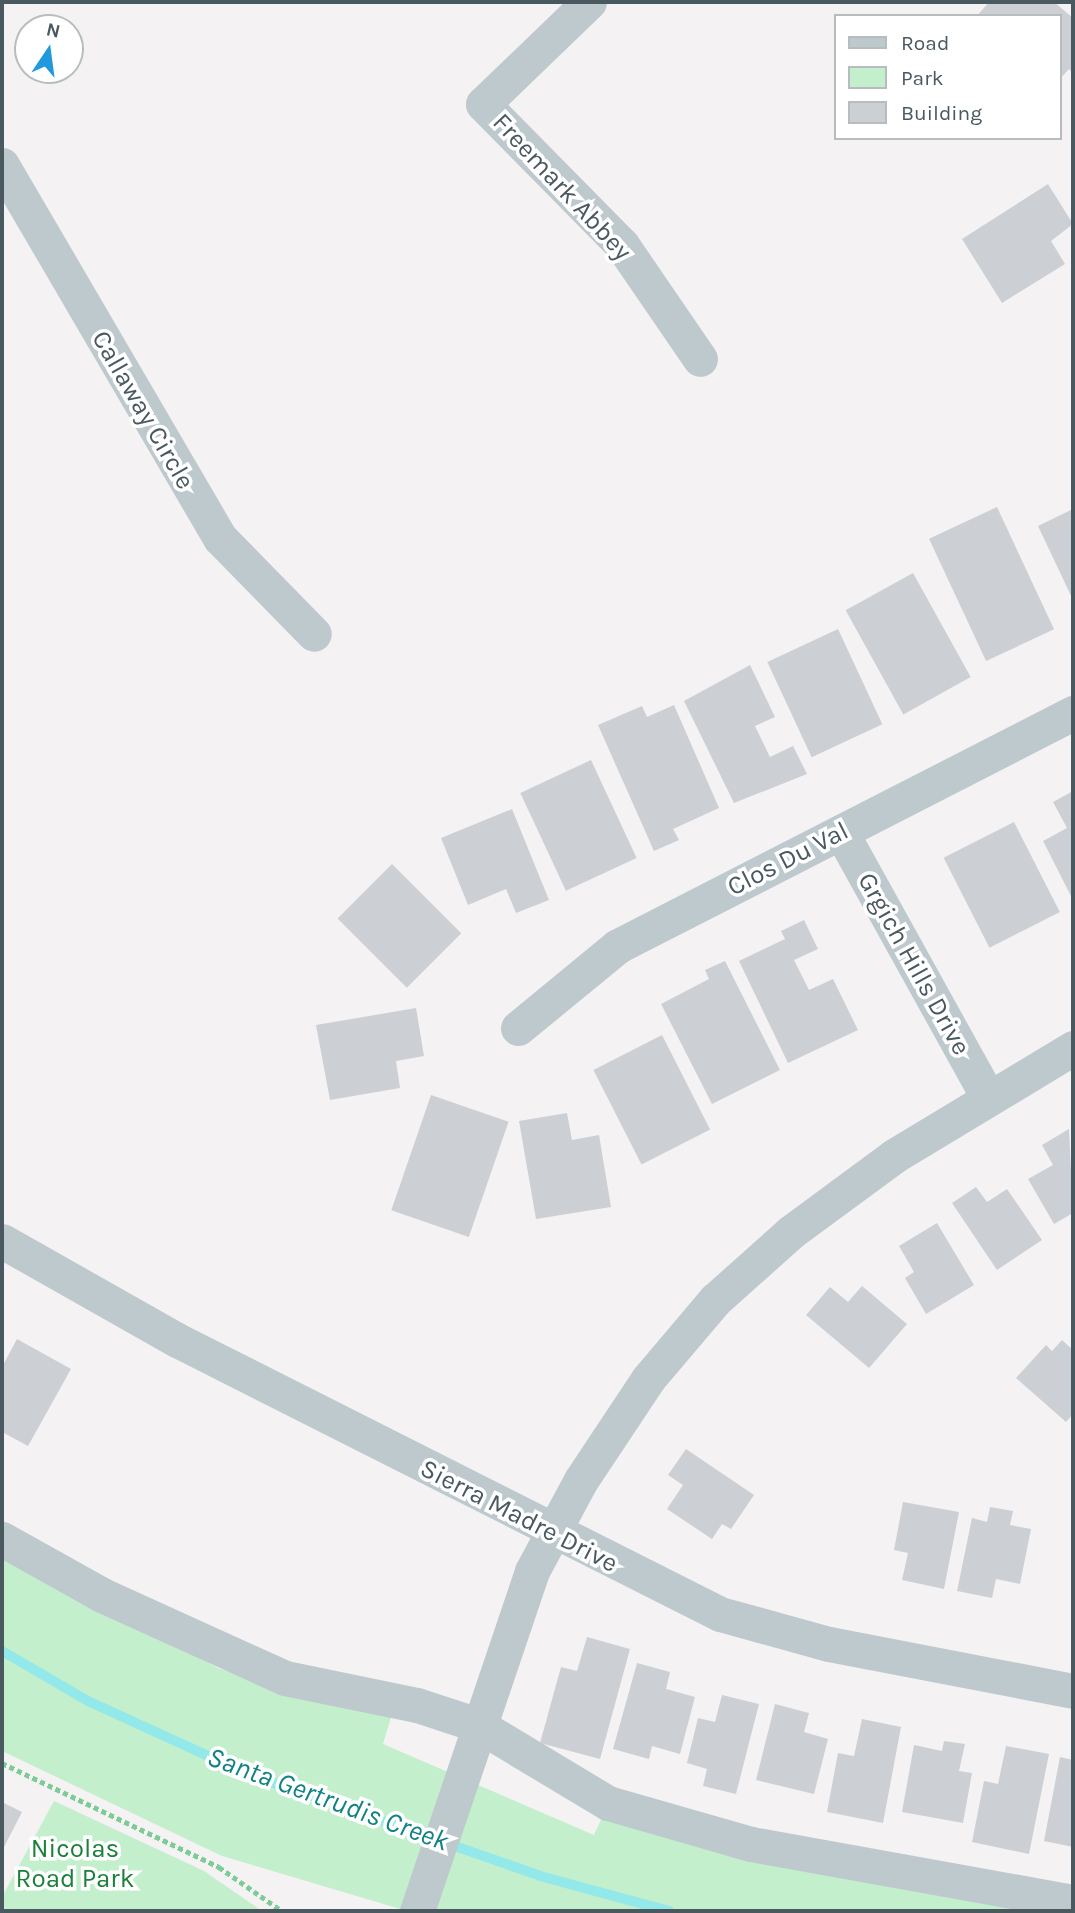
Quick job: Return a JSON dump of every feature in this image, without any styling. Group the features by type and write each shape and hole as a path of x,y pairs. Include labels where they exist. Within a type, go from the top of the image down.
{"street":[{"name":"Freemark Abbey","path":"589,2 483,104 622,244 699,359"},
{"name":"Callaway Circle","path":"2,164 220,538 314,634"},
{"name":"Clos Du Val","path":"518,1028 618,946 1073,713"},
{"name":"Grgich Hills Drive","path":"841,832 988,1097"},
{"path":"417,1911 507,1637 552,1534 648,1379 715,1300 842,1194 988,1097 1073,1048"},
{"name":"Sierra Madre Drive","path":"2,1241 91,1295 552,1534 720,1614 830,1644 1070,1681"},
{"path":"2,1539 103,1595 285,1678 417,1705 621,1807 751,1844 1073,1902"}],"path":[{"path":"2,1763 219,1867 282,1911"}],"green space":[{"path":"2,1552 218,1668 298,1695 392,1714 383,1744 594,1835 603,1815 744,1854 923,1893 1054,1911 407,1911 222,1856 2,1751"},
{"name":"Nicolas Road Park","path":"54,1801 204,1871 262,1911 2,1911 2,1897"}],"building":[{"path":"989,2 1054,2 1073,18 1073,73 1069,69 1061,78 1061,14 979,14"},
{"path":"1048,184 1073,224 1051,241 1065,264 1002,303 962,239"},
{"path":"997,507 1054,629 986,661 929,539"},
{"path":"1073,509 1073,600 1038,526"},
{"path":"913,573 971,677 903,714 846,610"},
{"path":"838,629 882,724 812,757 767,662"},
{"path":"750,665 775,717 755,726 770,757 793,746 807,774 734,803 684,701"},
{"path":"674,705 719,808 673,829 679,840 654,851 598,725 642,706 647,717"},
{"path":"591,760 637,858 566,891 520,793"},
{"path":"1073,791 1073,900 1043,841 1067,828 1053,802"},
{"path":"512,809 549,900 516,913 506,889 468,905 441,838"},
{"path":"1014,822 1060,912 989,948 944,858"},
{"path":"392,864 461,933 407,988 338,918"},
{"path":"804,920 818,949 794,960 809,990 833,979 858,1030 788,1063 739,961 785,939 781,931"},
{"path":"725,961 780,1070 712,1104 661,1004 709,979 705,970"},
{"path":"416,1008 424,1056 396,1061 400,1088 330,1100 316,1025"},
{"path":"662,1035 710,1129 642,1164 593,1070"},
{"path":"431,1095 509,1122 469,1237 391,1210"},
{"path":"567,1113 572,1140 599,1135 611,1207 536,1219 519,1121"},
{"path":"1069,1129 1073,1213 1054,1224 1028,1179 1053,1165 1042,1145"},
{"path":"976,1187 987,1202 1007,1189 1042,1240 997,1270 952,1203"},
{"path":"937,1223 974,1285 926,1314 905,1278 914,1272 899,1246"},
{"path":"862,1286 907,1324 869,1368 806,1315 830,1287 848,1302"},
{"path":"17,1339 71,1369 28,1446 2,1432 2,1367"},
{"path":"1062,1340 1073,1350 1073,1414 1066,1422 1016,1378 1046,1345 1052,1351"},
{"path":"686,1449 754,1495 731,1529 722,1524 712,1539 667,1509 683,1485 668,1475"},
{"path":"903,1502 959,1512 944,1589 902,1580 908,1553 894,1550"},
{"path":"990,1507 1013,1511 1010,1525 1031,1529 1020,1584 996,1579 992,1598 957,1591 972,1518 987,1522"},
{"path":"587,1637 630,1649 600,1759 540,1743 561,1667 577,1671"},
{"path":"637,1663 670,1672 666,1689 695,1697 680,1754 652,1746 649,1759 613,1749"},
{"path":"722,1695 759,1704 736,1794 703,1786 707,1769 687,1763 698,1718 715,1722"},
{"path":"775,1704 809,1713 804,1732 828,1739 814,1794 756,1780"},
{"path":"862,1719 901,1727 883,1823 827,1812 838,1753 854,1756"},
{"path":"944,1741 965,1744 959,1771 972,1773 963,1823 902,1812 914,1745 942,1751"},
{"path":"1006,1746 1049,1754 1029,1854 972,1842 984,1781 998,1784"},
{"path":"1060,1757 1073,1760 1073,1847 1044,1841"},
{"path":"2,1802 22,1812 2,1851"}],"waterway":[{"name":"Santa Gertrudis Creek","path":"2,1651 88,1701 245,1773 540,1876 669,1911"}]}
